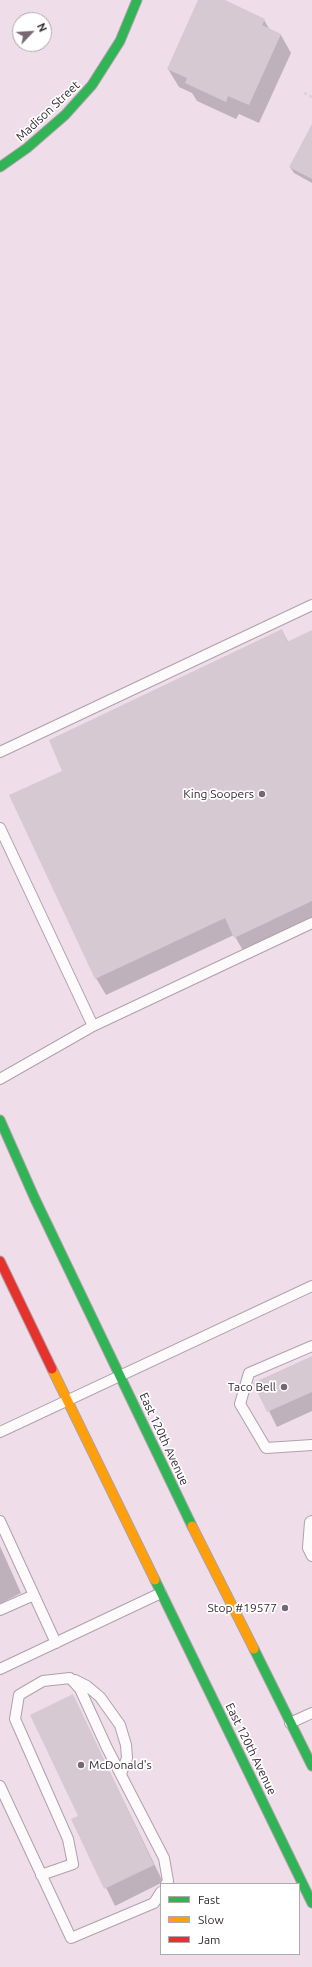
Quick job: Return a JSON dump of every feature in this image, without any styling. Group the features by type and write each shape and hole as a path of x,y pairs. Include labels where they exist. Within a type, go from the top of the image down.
{"main road":[{"name":"Madison Street","path":"0,167 27,148 65,115 92,85 120,41 137,0"},
{"name":"East 120th Avenue","path":"0,1120 35,1200 184,1509 312,1766"},
{"name":"East 120th Avenue","path":"0,1261 312,1903"}],"lane":[{"path":"0,752 312,605"},
{"path":"0,828 93,1026"},
{"path":"0,1079 93,1026 312,923"},
{"path":"0,1432 312,1286"},
{"path":"312,1346 249,1373 240,1404 266,1448 312,1445"},
{"path":"0,1521 56,1643"},
{"path":"312,1521 310,1522 308,1548 312,1556"},
{"path":"0,1669 161,1593"},
{"path":"0,1610 34,1595"},
{"path":"41,1875 73,1864 68,1839 15,1719 19,1696 43,1681 70,1678 87,1686 100,1697 120,1725 126,1745 127,1758 121,1774"},
{"path":"70,1678 80,1689 164,1858 168,1881 167,1883"},
{"path":"290,1723 312,1713"},
{"path":"0,1786 71,1938 154,1903 160,1894"}],"path":[{"path":"304,93 312,97"}],"building":[{"path":"198,0 225,0 265,19 262,25 281,34 249,105 228,96 226,102 185,83 187,78 167,69"},
{"path":"312,124 312,179 289,167"},
{"path":"282,629 287,642 312,630 312,901 234,938 225,918 95,979 9,795 62,771 49,740"},
{"name":"Taco Bell","path":"312,1356 312,1392 267,1412 253,1383"},
{"name":"McDonald's","path":"73,1694 154,1865 104,1889 71,1819 78,1816 30,1715"}],"traffic: fast":[{"path":"0,167 27,148 65,115 92,85 120,41 137,0"},
{"path":"0,1120 35,1199 192,1526"},
{"path":"155,1580 312,1903"},
{"path":"254,1649 312,1766"}],"traffic: slow":[{"path":"52,1369 155,1580"},
{"path":"192,1526 254,1649"}],"traffic: jam":[{"path":"0,1261 52,1369"}],"place":[{"name":"King Soopers","path":"262,794"},
{"name":"Taco Bell","path":"284,1387"},
{"name":"Stop #19577","path":"285,1608"},
{"name":"McDonald's","path":"81,1765"}]}
